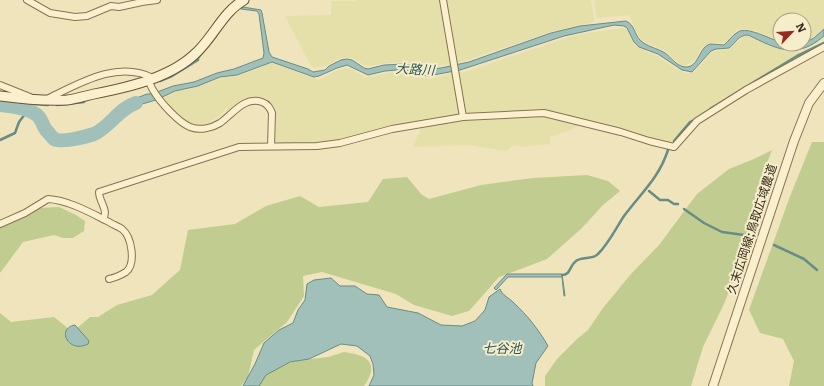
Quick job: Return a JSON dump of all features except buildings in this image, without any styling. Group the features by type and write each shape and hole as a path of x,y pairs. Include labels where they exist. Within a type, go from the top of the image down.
{"main road":[{"path":"0,96 69,100 150,79 171,70 197,52 226,16 241,1"}],"street":[{"path":"27,0 50,13 74,17 87,16 110,3 119,7 157,0"},
{"path":"443,0 463,117"},
{"path":"103,219 106,215 99,192 239,147 316,146 332,144 392,129 463,117 538,112 621,132 648,141 674,147 697,121 739,94 824,47"},
{"path":"0,85 41,99 95,77 119,70 133,70 144,73 150,79 153,90 161,102 178,119 189,127 201,129 213,126 220,123 235,110 249,102 260,101 266,103 271,109 272,113 271,146"},
{"name":"久末広岡線;鳥取広域農道","path":"712,386 794,141 809,103 824,83"},
{"path":"0,224 25,213 48,199 53,199 86,210 123,230 130,243 132,255 130,266 126,272 109,279"}],"shaded area":[{"path":"441,0 452,64 426,68 406,62 369,66 364,65 353,58 344,58 338,59 326,66 314,68 311,66 285,16 331,15 331,1"},
{"path":"444,0 591,0 594,20 593,22 550,32 456,64"},
{"path":"594,0 824,0 824,28 813,37 812,12 772,12 772,37 753,30 737,30 726,42 711,43 704,46 699,51 696,60 686,65 681,65 666,51 645,42 638,36 629,15 597,18"},
{"path":"622,28 626,29 634,44 639,48 657,56 687,74 694,72 712,52 730,49 744,36 772,47 772,52 799,52 802,57 710,111 674,144 541,111 466,116 464,114 457,73 465,72 581,34"},
{"path":"272,63 315,78 317,81 338,70 347,68 365,77 396,72 414,74 429,79 454,73 460,113 457,117 329,143 273,144 273,113 257,99 215,124 210,125 224,114 228,107 209,123 192,126 178,117 160,99 175,92 198,87 221,78 238,76"},
{"path":"544,115 580,125 571,130 550,137 550,144 524,147 513,145 506,151 469,145 413,147 422,125 460,119"}],"green space":[{"path":"812,142 824,142 824,386 789,386 794,361 783,339 760,333 749,310 789,199"},
{"path":"772,150 757,189 741,261 724,304 703,347 691,386 545,386 545,376 557,359 588,330 603,308 631,274 659,245 697,194 729,169"},
{"path":"587,175 608,181 620,191 603,205 582,228 547,259 499,277 469,311 452,316 414,305 396,294 322,272 303,276 304,296 287,322 254,350 248,377 241,386 0,386 0,313 11,322 54,317 69,329 77,328 90,317 98,317 117,305 152,295 180,270 188,230 235,224 266,206 300,196 319,207 368,202 383,179 407,177 422,195 429,199 481,185 533,178"},
{"path":"59,207 85,221 84,231 73,238 63,238 54,235 23,242 0,273 0,227 38,208"},
{"path":"344,352 360,355 369,362 371,371 364,386 251,386 274,366 302,360 328,357"}],"water":[{"path":"243,7 261,10 269,52 272,57 313,72 325,70 329,66 341,60 347,59 352,60 368,69 384,65 405,64 426,70 441,68 469,62 551,33 580,26 626,21 633,27 638,38 643,42 665,53 676,63 685,67 694,64 707,46 711,44 724,45 734,35 742,31 753,32 772,39 772,46 745,35 739,38 729,48 711,51 692,72 682,70 658,54 639,47 634,42 627,28 624,26 614,25 564,36 460,70 428,76 414,71 397,70 368,75 347,65 314,77 272,62 237,75 220,77 198,86 175,91 156,100 128,108 122,114 117,111 126,103 147,94 152,94 173,86 194,82 263,58 264,53 259,14 257,11 241,9"},
{"path":"824,29 824,36 812,44 812,39"},
{"path":"507,274 562,274 565,296 562,277 508,277 496,290 494,288"},
{"name":"七谷池","path":"331,278 340,286 355,286 367,294 379,295 387,307 418,313 441,325 462,326 475,321 485,310 489,297 500,289 504,295 528,318 541,334 548,346 536,363 532,383 533,386 369,386 374,375 373,364 370,356 357,346 341,344 309,359 290,362 266,375 259,386 243,386 264,343 279,330 293,323 298,310 305,300 307,284 314,280"},
{"path":"75,325 89,341 88,344 75,346 67,339 65,335 66,331 69,327"}],"waterway":[{"path":"160,81 172,76 198,60 216,36"},
{"path":"744,88 797,56 824,43"},
{"path":"710,109 738,92"},
{"name":"大路川","path":"0,101 19,103"},
{"path":"57,105 84,102"},
{"name":"大路川","path":"0,105 20,108 35,113 54,139 68,140 94,134 100,131 119,113 130,105 136,103"},
{"path":"34,104 48,105"},
{"path":"0,140 15,133 19,122 25,114"},
{"path":"674,141 690,122 696,119"},
{"path":"562,275 567,274 576,261 596,256 602,250 624,216 655,177 668,150"},
{"path":"649,191 660,200 668,200 674,204 678,204"},
{"path":"684,209 704,223 722,232 744,235"},
{"path":"774,245 804,259 817,270"}]}
